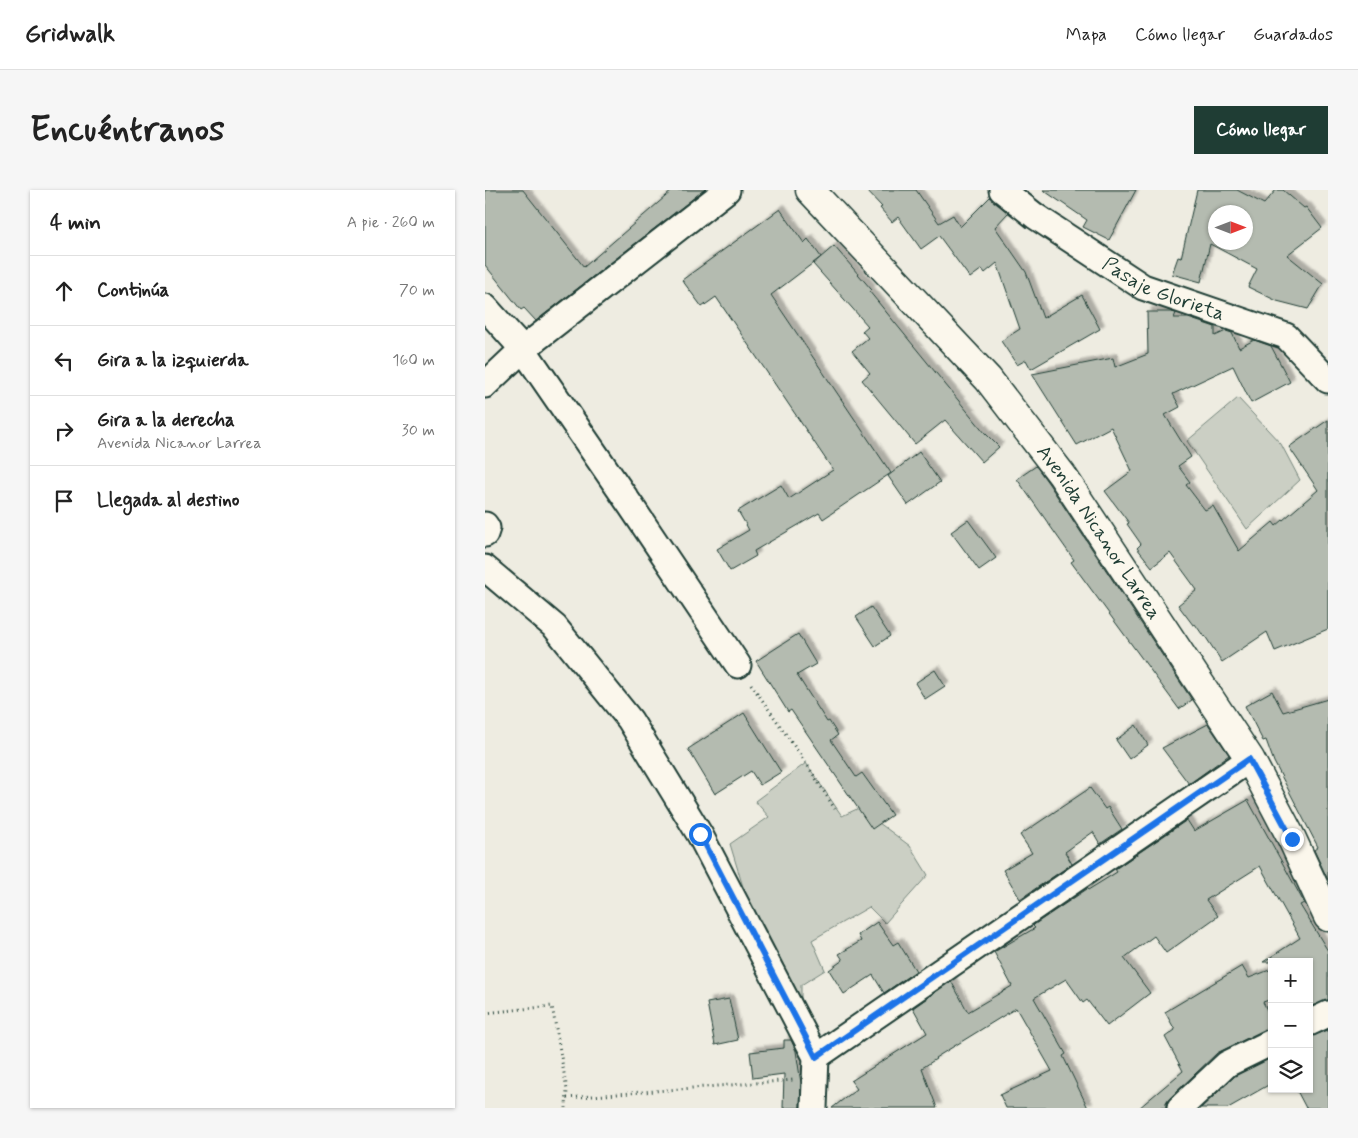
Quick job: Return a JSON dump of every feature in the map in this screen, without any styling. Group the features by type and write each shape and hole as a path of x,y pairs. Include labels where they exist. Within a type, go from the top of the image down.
{"main road":[{"name":"Avenida Nicanor Larrea","path":"810,190 988,379 1062,475 1249,759 1292,839 1328,917"}],"street":[{"path":"485,385 523,349 727,190"},
{"name":"Pasaje Glorieta","path":"1002,190 1035,216 1143,287 1286,336 1328,380"},
{"path":"485,307 523,349 737,665"},
{"path":"485,525 487,528 485,534"},
{"path":"485,568 555,627 630,720 700,834 815,1068 813,1108"},
{"path":"815,1068 1249,759"},
{"path":"1313,1021 1328,1014"},
{"path":"1179,1108 1227,1064 1268,1044"}],"path":[{"path":"737,665 806,763 835,809"},
{"path":"485,1013 552,1006 567,1090 566,1108"},
{"path":"567,1098 815,1068"}],"shaded area":[{"path":"1238,398 1281,444 1300,480 1247,529 1187,441"},
{"path":"806,763 842,816 859,808 910,846 928,875 885,923 869,907 812,940 825,970 801,985 801,1011 757,933 730,844 769,817 755,801"}],"building":[{"path":"485,190 523,190 584,267 673,190 704,190 536,321 524,308 521,310 485,265"},
{"path":"866,190 916,190 939,223 953,215 960,227 990,197 1008,213 995,227 1026,272 1043,318 1082,295 1100,329 1031,369 1026,360 1017,365 1001,341 1020,329 997,263 985,273 982,269 970,278 939,236 921,249 898,217 892,222 880,208 882,207"},
{"path":"1043,190 1136,190 1109,240 1083,227 1087,220"},
{"path":"1197,190 1237,190 1264,204 1276,190 1283,190 1304,208 1306,207 1322,228 1287,255 1323,284 1308,309 1277,301 1248,287 1257,269 1221,250 1253,250 1253,205 1208,205 1209,250 1201,282 1172,274 1178,257 1181,258"},
{"path":"780,209 804,243 808,239 821,257 771,295 891,473 823,519 819,513 754,551 756,556 730,571 717,549 749,530 738,511 781,485 789,499 833,470 716,297 702,307 682,280"},
{"path":"834,246 871,289 869,291 985,433 999,447 982,462 945,420 915,444 862,380 870,373 852,351 868,338 862,331 868,326 813,264"},
{"path":"1147,312 1176,313 1174,318 1188,318 1215,327 1215,336 1226,331 1232,333 1239,348 1254,340 1271,346 1290,382 1251,403 1233,366 1173,394 1180,407 1165,415 1191,457 1178,466 1190,482 1186,485 1205,510 1213,506 1239,551 1273,522 1276,526 1318,490 1289,447 1328,420 1328,629 1275,651 1267,632 1222,662 1205,636 1195,624 1193,625 1178,605 1197,590 1170,553 1152,567 1137,548 1141,544 1127,524 1129,523 1105,491 1132,471 1111,427 1077,445 1032,374 1113,358 1115,367 1148,354"},
{"path":"919,452 940,482 908,505 888,476"},
{"path":"1036,466 1192,700 1179,709 1071,562 1074,560 1017,479"},
{"path":"968,520 996,558 979,570 951,532"},
{"path":"871,607 890,636 875,646 856,617"},
{"path":"798,634 816,664 797,675 827,722 829,721 838,735 831,740 856,777 862,773 892,815 872,829 791,710 788,712 756,661"},
{"path":"935,670 945,686 925,699 915,683"},
{"path":"1272,691 1283,712 1328,699 1328,880 1314,850 1318,847 1274,762 1266,740 1263,741 1245,706"},
{"path":"744,713 781,772 760,785 751,771 715,794 688,749"},
{"path":"1208,724 1229,755 1189,784 1162,748"},
{"path":"1136,725 1148,745 1129,759 1116,740"},
{"path":"1090,788 1105,809 1108,807 1122,829 1100,844 1093,832 1065,852 1072,864 1020,899 1003,870 1032,853 1020,835"},
{"path":"1248,800 1304,903 1300,905 1328,951 1328,1000 1313,1006 1313,958 1269,958 1300,938 1260,866 1206,900 1218,916 1166,953 1154,936 1124,958 1150,993 1107,1026 1087,1000 1083,1003 1066,979 1034,998 1066,1054 1063,1056 1088,1108 1006,1108 1000,1095 1052,1071 1016,1008 922,1068 937,1108 832,1108 857,1089 851,1081 927,1033 913,1008 951,981 968,1012 1012,986 994,952 1035,928 1033,926 1035,924 1087,889 1117,872 1115,869 1187,820 1194,831"},
{"path":"877,922 893,945 898,942 916,971 884,993 873,975 844,994 829,970 843,960 839,954 861,941 858,935"},
{"path":"1242,966 1249,978 1268,971 1268,1000 1263,1002 1268,1012 1268,1029 1217,1053 1170,1098 1166,1103 1166,1108 1139,1108 1183,1071 1165,1037 1175,1030 1165,1012"},
{"path":"729,999 738,1040 715,1045 707,1003"},
{"path":"1328,1030 1328,1108 1306,1108 1298,1093 1313,1093 1313,1036"},
{"path":"784,1040 791,1040 796,1051 801,1083 800,1108 783,1108 784,1074 753,1078 750,1052 784,1048"},
{"path":"1268,1060 1268,1085 1228,1108 1201,1108 1235,1076"}],"route":[{"path":"700,834 816,1057 1249,759 1292,839"}]}
